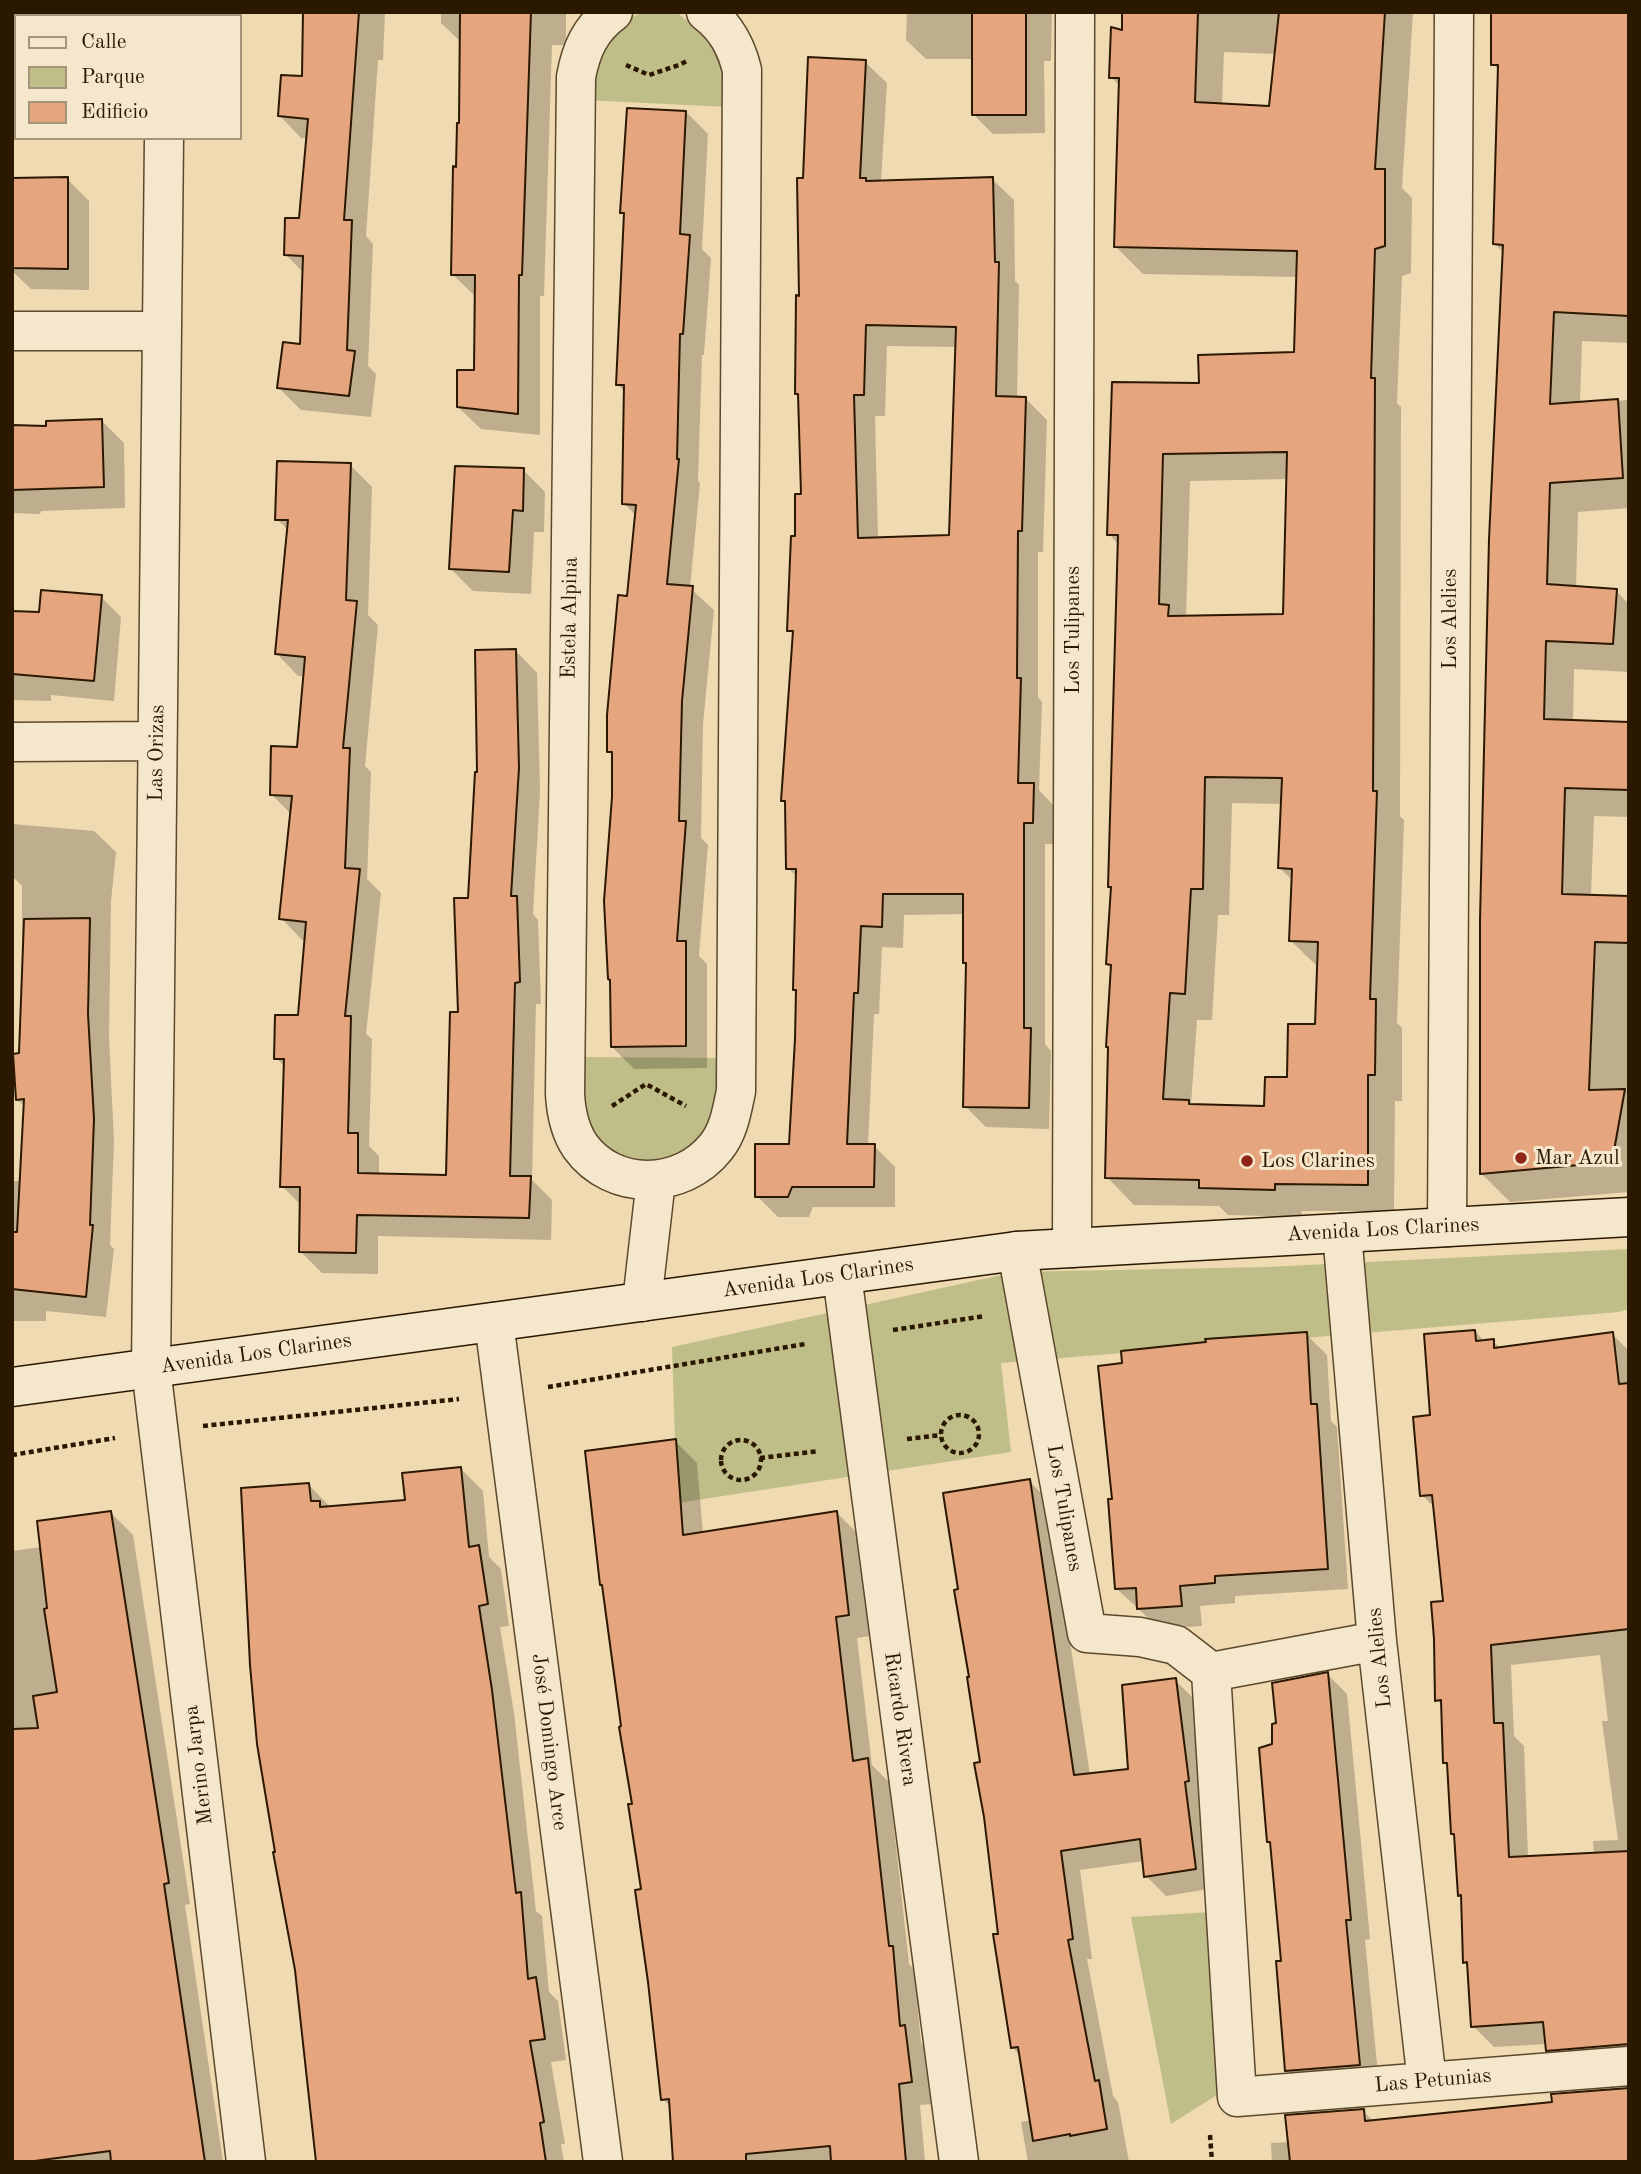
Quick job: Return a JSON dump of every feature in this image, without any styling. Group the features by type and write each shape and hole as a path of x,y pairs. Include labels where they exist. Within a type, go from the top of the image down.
{"street":[{"name":"Estela Alpina","path":"613,12 601,21 587,39 579,58 576,77 565,1094 570,1126 580,1146 614,1173 635,1180 656,1180 680,1175 701,1162 717,1145 729,1124 736,1091 742,88 737,52 717,24"},
{"name":"Los Tulipanes","path":"1072,1248 1074,12"},
{"name":"Los Alelies","path":"1447,1227 1454,12"},
{"name":"Las Orizas","path":"151,1368 164,140"},
{"path":"12,331 162,331"},
{"path":"12,743 157,741"},
{"path":"642,1302 656,1180"},
{"name":"Avenida Los Clarines","path":"12,1387 1017,1251 1629,1217"},
{"name":"Los Alelies","path":"1342,1233 1377,1641 1427,2082"},
{"name":"Los Tulipanes","path":"1017,1251 1087,1633 1140,1636 1176,1644 1211,1672"},
{"name":"Ricardo Rivera","path":"842,1275 959,2162"},
{"name":"José Domingo Arce","path":"494,1322 603,2162"},
{"name":"Merino Jarpa","path":"151,1368 246,2162"},
{"path":"1211,1672 1377,1641"},
{"name":"Las Petunias","path":"1211,1672 1237,2097 1629,2066"}],"path":[{"path":"587,39 631,68 649,75 679,65 717,24"},
{"path":"570,1126 611,1107 646,1084 678,1103 729,1124"},
{"path":"961,1414 973,1419 977,1424 979,1437 968,1452 957,1453 945,1447 941,1429 949,1418 961,1414"},
{"path":"736,1440 749,1442 758,1451 760,1465 748,1479 730,1477 721,1467 725,1447 736,1440"}],"green space":[{"path":"644,12 676,12 706,36 729,74 728,107 584,100 589,63 627,19"},
{"path":"572,1057 730,1058 710,1141 652,1170 596,1148"},
{"path":"1629,1249 1629,1309 1619,1312 1001,1363 1011,1452 677,1503 672,1347 1015,1272 1267,1267"},
{"path":"1211,1912 1228,2088 1171,2124 1131,1917"}],"building":[{"path":"303,12 359,12 344,220 352,220 347,350 355,351 349,396 277,388 283,342 300,344 303,256 284,255 285,218 299,218 308,119 278,116 281,75 302,76"},
{"path":"460,12 531,12 522,275 519,275 518,414 457,407 457,370 474,370 475,275 451,275 453,166 456,167 459,123"},
{"path":"972,12 1026,12 1026,115 972,115"},
{"path":"1122,12 1198,12 1195,102 1269,106 1279,12 1385,12 1375,169 1385,169 1385,246 1375,249 1371,378 1375,378 1373,791 1377,791 1370,999 1376,999 1375,1075 1368,1075 1368,1185 1275,1184 1275,1190 1199,1188 1199,1180 1105,1178 1106,1047 1111,965 1106,964 1111,887 1108,887 1118,535 1107,535 1112,382 1199,383 1198,355 1294,352 1297,251 1114,247 1119,78 1109,78 1111,27 1122,30","holes":["1287,452 1283,614 1168,616 1169,605 1159,604 1163,454","1205,777 1282,778 1278,868 1292,869 1289,941 1318,942 1315,1024 1288,1024 1287,1077 1265,1077 1264,1106 1189,1104 1189,1100 1163,1099 1170,993 1185,994 1191,889 1203,889"]},
{"path":"1491,12 1629,12 1629,316 1554,312 1550,404 1618,399 1623,478 1550,483 1547,584 1617,589 1613,644 1546,641 1544,719 1629,722 1629,790 1565,788 1562,894 1629,896 1629,943 1595,942 1589,1090 1625,1089 1612,1162 1480,1174 1480,920 1489,539 1503,245 1493,244 1498,65 1491,65"},
{"path":"808,57 866,60 860,178 866,178 866,181 993,177 995,262 999,262 996,396 1026,397 1022,531 1018,531 1017,678 1021,678 1018,783 1034,783 1033,823 1024,823 1024,1028 1031,1028 1029,1108 963,1107 966,963 963,963 963,894 883,894 882,927 861,926 858,993 854,993 847,1144 875,1144 874,1187 792,1187 788,1197 755,1197 755,1144 789,1144 795,1039 796,990 793,990 796,869 786,869 785,801 781,801 793,631 787,631 791,536 795,536 795,494 801,494 798,394 795,394 796,295 799,296 797,178 803,178","holes":["866,325 956,327 949,535 858,538 854,395 864,395"]},
{"path":"627,108 686,111 680,234 690,235 683,334 680,334 679,459 667,584 693,586 682,701 679,821 686,821 677,941 686,941 686,1046 611,1047 610,980 604,901 612,797 612,752 607,752 607,715 618,595 627,596 636,505 622,504 624,385 616,385 624,213 620,213"},
{"path":"68,177 68,269 12,268 12,178"},
{"path":"102,419 104,487 12,490 12,425 46,426 46,421"},
{"path":"277,461 351,463 346,600 357,601 343,748 350,748 345,868 360,869 345,1016 351,1016 348,1133 358,1133 358,1173 446,1175 450,1012 458,1012 454,898 468,898 477,772 475,650 516,649 519,768 511,896 517,896 520,982 515,983 510,1176 531,1176 529,1218 357,1215 356,1253 299,1252 300,1187 280,1187 284,1059 274,1059 275,1015 298,1015 306,922 279,919 292,796 270,795 271,746 297,747 305,657 275,654 288,520 275,520"},
{"path":"455,466 524,468 523,511 513,510 509,572 449,569"},
{"path":"41,590 102,595 94,681 12,674 12,611 39,612"},
{"path":"90,918 88,1014 94,1119 90,1225 93,1225 86,1297 12,1289 12,1232 17,1232 24,1099 16,1100 13,1054 19,1053 24,919"},
{"path":"1475,1330 1476,1341 1494,1339 1494,1348 1613,1332 1619,1384 1629,1383 1629,1629 1491,1645 1494,1723 1503,1723 1509,1857 1629,1851 1629,2044 1546,2051 1543,2022 1471,2027 1467,1962 1463,1963 1461,1895 1458,1896 1454,1834 1451,1834 1447,1763 1443,1763 1441,1700 1435,1701 1431,1602 1443,1601 1432,1495 1420,1496 1413,1417 1430,1415 1424,1334"},
{"path":"1307,1332 1311,1404 1317,1404 1328,1569 1215,1576 1215,1583 1180,1586 1182,1606 1137,1609 1136,1588 1115,1589 1108,1499 1112,1499 1098,1366 1122,1363 1121,1351 1206,1342 1205,1339"},
{"path":"676,1439 683,1535 837,1511 849,1615 836,1617 853,1761 868,1758 889,1946 893,1946 900,2026 905,2025 912,2082 899,2084 906,2162 831,2162 830,2146 746,2154 746,2162 673,2162 669,2099 661,2100 635,1890 641,1889 628,1804 632,1804 600,1585 585,1451"},
{"path":"461,1467 469,1547 479,1545 488,1604 479,1606 492,1690 516,1893 521,1892 528,1979 536,1977 545,2039 530,2041 544,2122 540,2123 546,2162 316,2162 295,1970 273,1852 257,1744 241,1488 309,1483 311,1501 320,1501 320,1507 405,1500 402,1473"},
{"path":"1030,1479 1074,1775 1128,1769 1122,1685 1176,1678 1189,1781 1185,1782 1196,1869 1144,1877 1140,1839 1061,1851 1073,1939 1068,1940 1107,2129 1033,2141 1018,2047 1011,2048 993,1934 998,1934 984,1817 974,1763 980,1762 954,1590 958,1589 943,1493"},
{"path":"111,1511 169,1883 164,1884 205,2162 111,2162 110,2151 12,2162 12,1729 38,1728 33,1696 57,1692 44,1609 47,1608 37,1521"},
{"path":"1328,1672 1351,1920 1346,1920 1360,2065 1285,2071 1276,1961 1281,1961 1259,1748 1272,1744 1272,1724 1276,1723 1272,1683"},
{"path":"1629,2088 1629,2162 1290,2162 1285,2115 1364,2109 1365,2121 1552,2102 1551,2094"}],"place":[{"name":"Mar Azul","path":"1521,1158"},
{"name":"Los Clarines","path":"1247,1161"}]}
